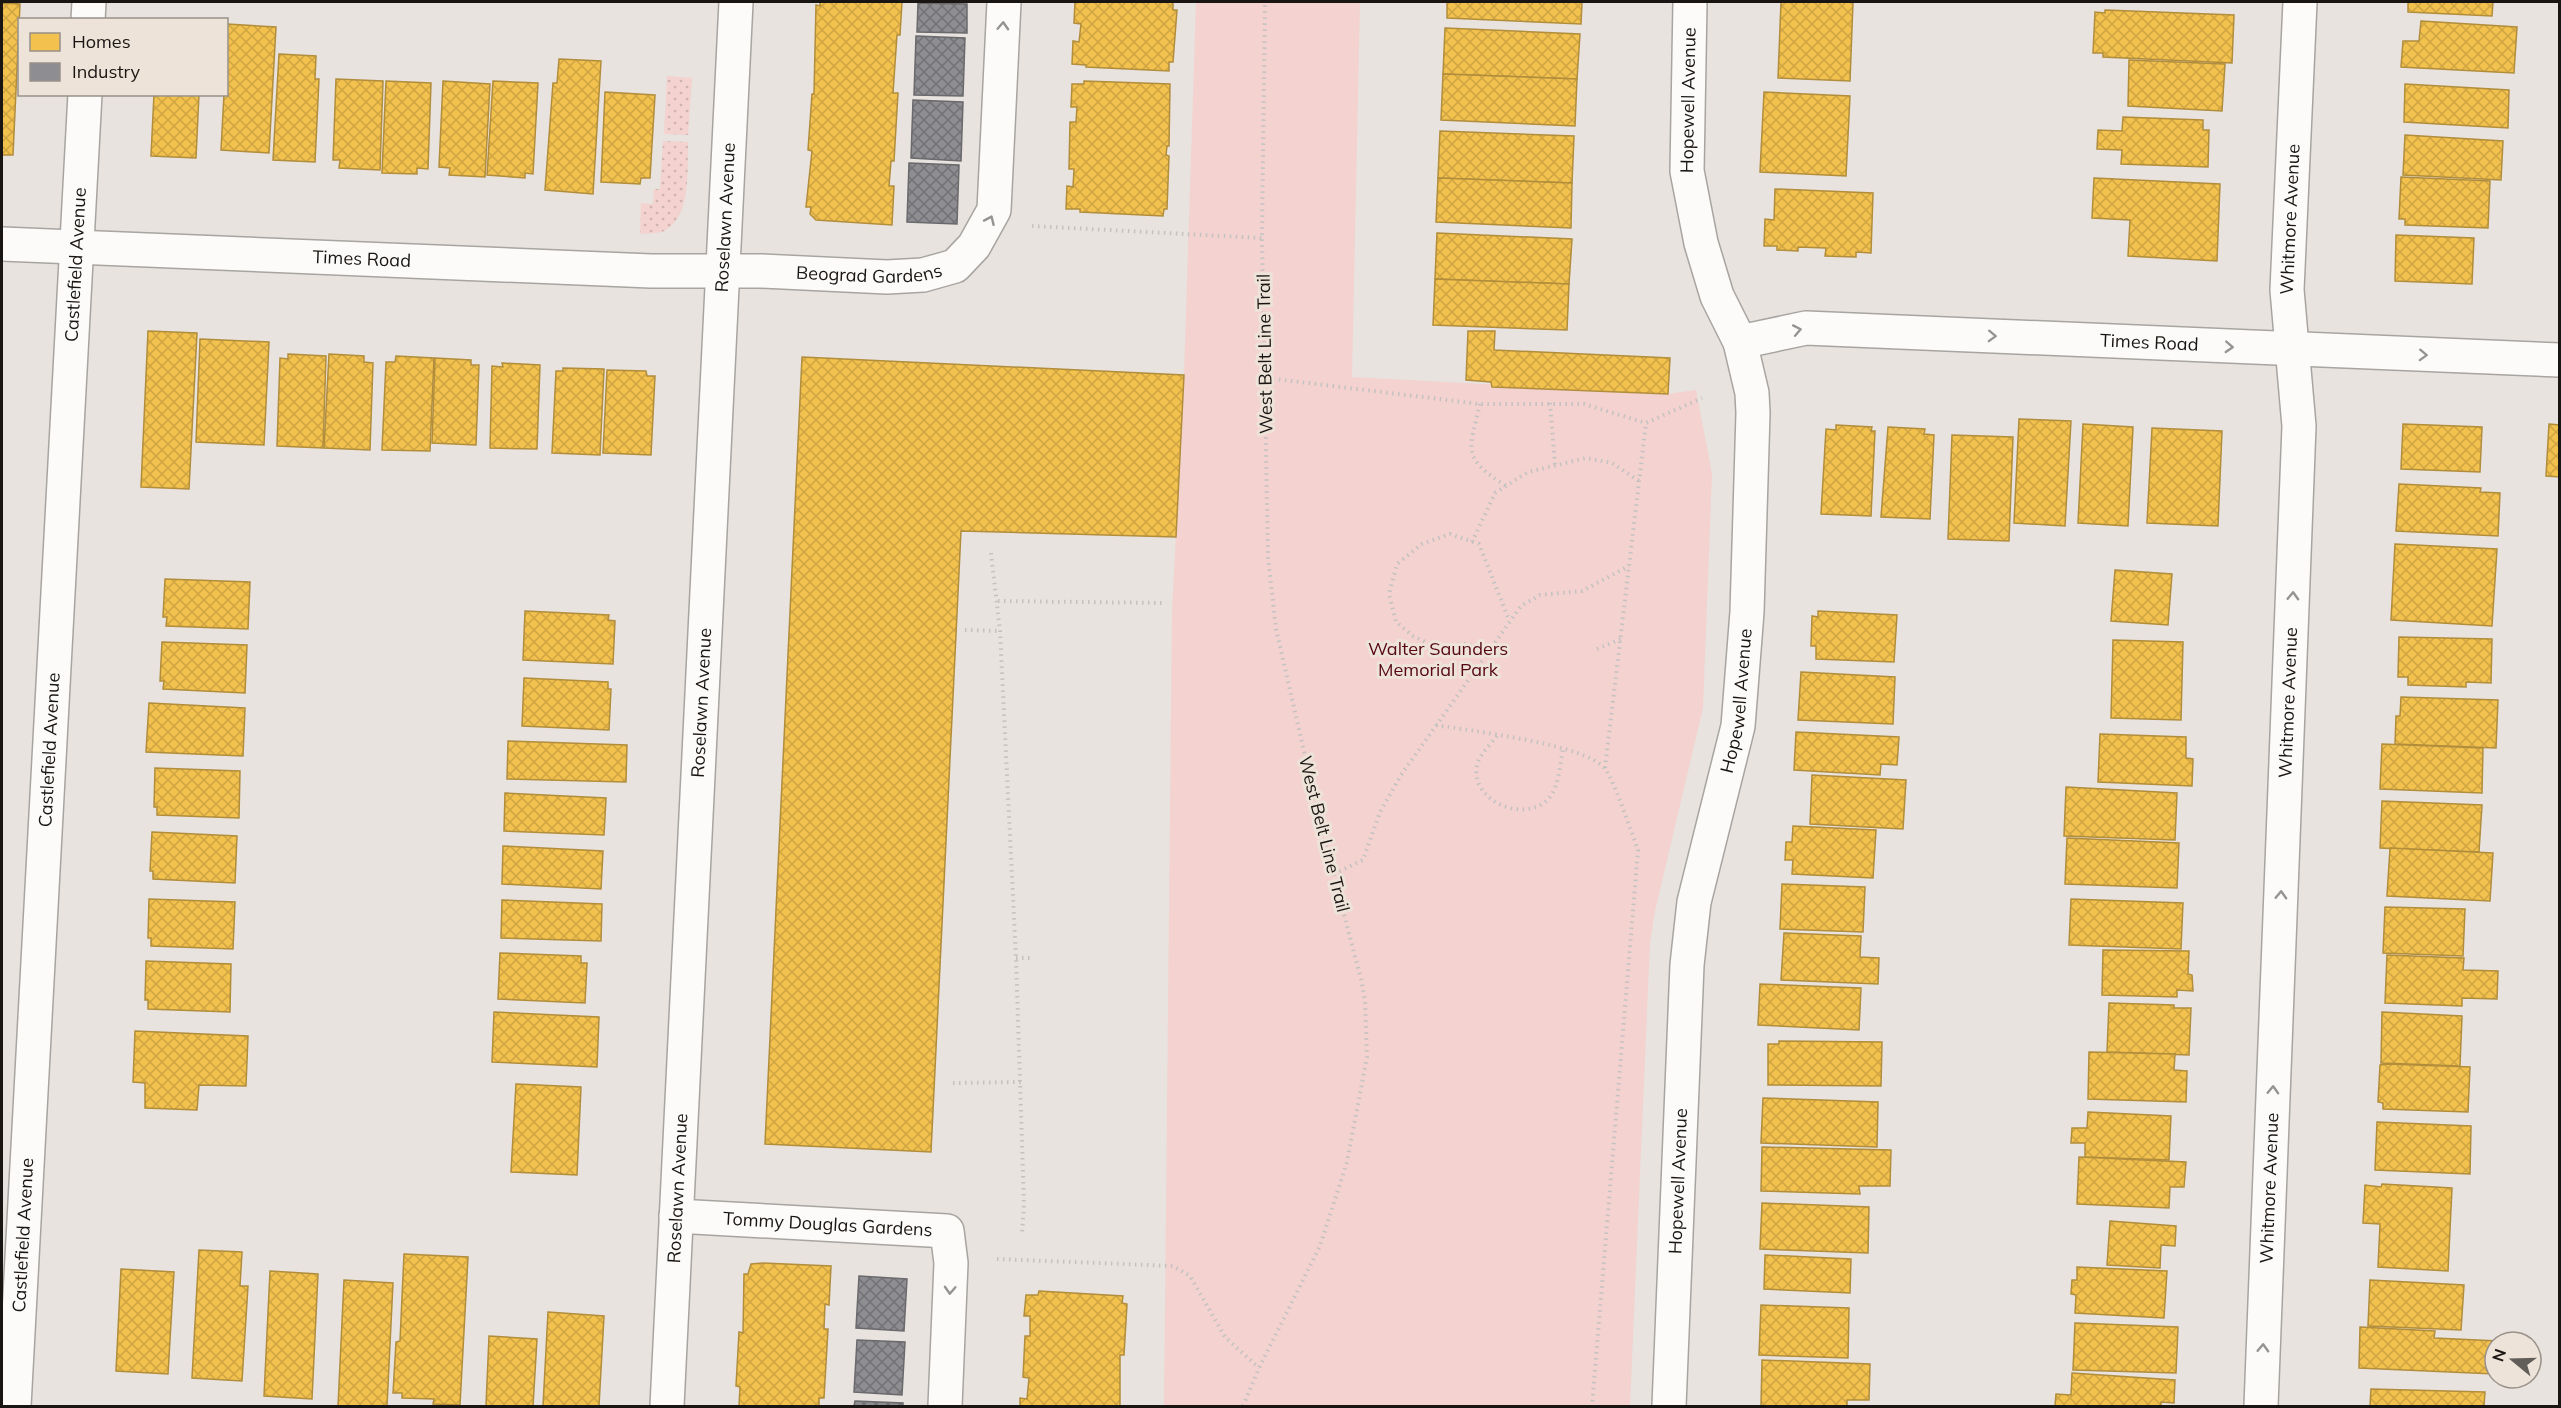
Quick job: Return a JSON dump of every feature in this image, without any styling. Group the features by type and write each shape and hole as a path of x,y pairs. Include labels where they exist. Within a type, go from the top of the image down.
{"street":[{"path":"88,18 89,2"},
{"name":"Roselawn Avenue","path":"667,1407 736,2"},
{"name":"Beograd Gardens","path":"722,270 887,277 923,275 955,266 975,246 994,210 1004,2"},
{"name":"Hopewell Avenue","path":"1669,1407 1687,965 1694,902 1738,726 1747,612 1752,393 1740,342 1717,296 1701,243 1687,171 1690,2"},
{"name":"Whitmore Avenue","path":"2261,1407 2299,426 2287,290 2300,2"},
{"name":"Castlefield Avenue","path":"14,1407 85,96"},
{"name":"Times Road","path":"2,244 651,271 722,270"},
{"name":"Times Road","path":"1740,342 1806,328 2559,360"},
{"name":"Tommy Douglas Gardens","path":"676,1216 947,1232 951,1263 945,1407"}],"path":[{"name":"West Belt Line Trail","path":"1243,1407 1258,1368 1320,1245 1337,1198 1367,1057 1363,990 1313,793 1276,629 1268,557 1267,378 1262,238 1265,2"},
{"path":"1023,226 1262,238"},
{"path":"1267,378 1480,404 1584,404 1646,423 1702,399"},
{"path":"1550,403 1555,465"},
{"path":"1480,404 1471,454 1477,466 1506,486"},
{"path":"1605,769 1646,423"},
{"path":"1472,542 1495,493 1528,472 1586,458 1612,463 1639,481"},
{"path":"1489,649 1464,645 1434,645 1413,636 1396,622 1389,594 1397,564 1422,544 1450,534 1479,544 1509,620"},
{"path":"992,553 1000,631 1016,958 1021,1082 1022,1233"},
{"path":"1334,874 1363,860 1380,812 1401,775 1509,620 1532,598 1582,591 1629,566"},
{"path":"998,601 1163,603"},
{"path":"965,630 1000,631"},
{"path":"1598,649 1621,639"},
{"path":"1436,725 1563,748 1589,756 1605,769 1638,850 1592,1407"},
{"path":"1498,735 1479,759 1477,779 1487,797 1512,808 1533,808 1549,798 1554,790 1563,748"},
{"path":"1016,958 1034,958"},
{"path":"953,1083 1021,1082"},
{"path":"997,1259 1173,1266 1190,1276 1225,1337 1258,1368"}],"green space":[{"name":"Walter Saunders Memorial Park","path":"1196,2 1360,2 1352,377 1668,394 1696,390 1712,474 1703,708 1655,911 1650,943 1630,1406 1164,1406 1172,611 1184,375"},
{"path":"667,76 692,78 688,135 664,134"},
{"path":"663,141 688,142 684,204 673,224 664,231 640,234 641,203 653,204 654,189 660,189"}],"building: Homes":[{"path":"820,2 902,2 893,93 898,93 894,161 891,161 889,186 894,186 892,225 816,220 810,214 811,207 806,207 812,151 808,150 812,94 814,94 816,5 820,6"},
{"path":"1075,2 1173,2 1173,10 1177,10 1173,62 1169,62 1169,71 1086,67 1086,65 1072,64 1073,41 1079,42 1081,24 1074,23"},
{"path":"1447,2 1582,2 1581,24 1447,18"},
{"path":"1781,2 1853,2 1850,81 1778,78"},
{"path":"2408,2 2493,2 2492,16 2408,12"},
{"path":"2,3 20,4 13,155 2,155"},
{"path":"2105,10 2234,15 2232,63 2103,57 2103,53 2093,53 2095,12 2105,13"},
{"path":"2421,21 2517,27 2514,73 2401,67 2403,41 2419,41"},
{"path":"228,24 276,27 269,153 221,150 224,96 228,96"},
{"path":"1445,28 1580,34 1577,79 1443,74"},
{"path":"279,54 316,56 315,79 319,79 315,162 273,160"},
{"path":"559,59 601,61 593,194 545,190 553,83 557,83"},
{"path":"2129,60 2225,64 2222,111 2128,106"},
{"path":"1443,74 1577,79 1575,126 1441,120"},
{"path":"336,79 383,81 380,170 339,168 340,160 333,160"},
{"path":"386,81 431,83 428,169 417,168 417,174 382,173"},
{"path":"443,81 490,84 485,177 449,175 450,168 439,167"},
{"path":"493,81 538,83 533,174 525,173 525,178 487,175"},
{"path":"1084,81 1170,84 1169,146 1167,146 1166,155 1169,156 1167,209 1164,209 1163,216 1080,212 1080,209 1066,209 1067,186 1073,187 1074,169 1069,169 1070,122 1076,122 1077,107 1071,107 1072,84 1084,84"},
{"path":"2405,84 2509,90 2508,128 2404,122"},
{"path":"605,92 655,95 650,178 641,178 640,184 601,182"},
{"path":"1764,92 1850,96 1846,176 1760,172"},
{"path":"154,96 199,96 196,158 151,156"},
{"path":"2123,117 2203,120 2203,130 2209,130 2208,167 2121,164 2122,150 2097,149 2098,130 2122,131"},
{"path":"1440,131 1574,136 1572,183 1438,178"},
{"path":"2405,135 2503,141 2501,180 2403,175"},
{"path":"2401,177 2490,181 2488,228 2405,225 2405,219 2399,219"},
{"path":"1438,178 1572,183 1571,228 1436,222"},
{"path":"2094,178 2220,184 2217,261 2128,256 2130,220 2092,218"},
{"path":"1775,189 1873,193 1871,253 1856,252 1856,257 1825,256 1826,248 1798,247 1798,251 1777,250 1777,246 1764,246 1765,219 1774,220"},
{"path":"1437,233 1572,239 1569,284 1435,279"},
{"path":"2396,235 2474,238 2472,284 2395,281"},
{"path":"1435,279 1569,284 1567,330 1433,325"},
{"path":"148,331 197,333 189,489 141,487"},
{"path":"1468,331 1495,331 1494,350 1670,358 1668,394 1492,387 1491,382 1466,380"},
{"path":"200,339 269,342 264,445 196,442"},
{"path":"288,354 326,356 323,448 277,446 280,358 288,359"},
{"path":"329,354 364,356 364,362 373,363 370,450 324,448"},
{"path":"396,356 434,358 430,451 382,450 386,362 395,362"},
{"path":"802,357 1184,375 1176,537 961,531 931,1152 765,1144"},
{"path":"435,358 471,360 471,365 479,365 476,445 432,443"},
{"path":"502,363 540,365 537,449 490,448 492,366 503,367"},
{"path":"563,368 604,369 600,455 552,453 556,371 563,371"},
{"path":"607,370 646,371 647,376 655,376 651,455 603,453"},
{"path":"2019,419 2071,421 2065,526 2014,523"},
{"path":"2083,424 2133,427 2128,526 2078,523"},
{"path":"2403,424 2482,427 2480,472 2401,469"},
{"path":"2549,424 2560,425 2560,477 2546,476"},
{"path":"1836,425 1872,427 1871,431 1875,431 1871,516 1821,514 1826,429 1836,430"},
{"path":"1888,427 1925,429 1924,434 1934,435 1930,519 1881,517"},
{"path":"2152,428 2222,431 2218,526 2147,523"},
{"path":"1952,435 2013,437 2009,541 1948,539"},
{"path":"2399,484 2481,488 2480,492 2500,493 2498,536 2396,531"},
{"path":"2395,544 2497,549 2492,626 2391,620"},
{"path":"2115,570 2172,574 2168,625 2111,621"},
{"path":"165,579 250,582 248,629 166,626 167,617 163,617"},
{"path":"525,611 609,615 608,620 615,621 613,664 523,660"},
{"path":"1818,611 1897,615 1894,662 1816,659 1816,646 1811,646 1812,616 1818,617"},
{"path":"2399,637 2492,639 2491,683 2466,682 2466,687 2408,685 2408,677 2398,677"},
{"path":"2113,640 2183,642 2181,720 2111,718"},
{"path":"162,642 247,645 245,693 163,689 164,681 160,681"},
{"path":"1801,672 1895,677 1893,724 1798,720"},
{"path":"524,678 608,682 608,689 611,689 609,730 522,726"},
{"path":"2401,697 2498,700 2496,748 2395,744 2396,716 2400,716"},
{"path":"149,703 245,708 243,756 146,752"},
{"path":"1796,732 1899,737 1897,765 1881,764 1880,775 1794,770"},
{"path":"2100,734 2186,737 2186,758 2193,759 2192,786 2098,782"},
{"path":"508,741 627,745 626,782 507,779"},
{"path":"2382,744 2483,748 2482,793 2380,789"},
{"path":"155,768 240,771 239,818 157,815 157,807 154,807"},
{"path":"1812,775 1906,780 1903,829 1810,824"},
{"path":"2066,787 2177,793 2175,840 2064,836"},
{"path":"505,793 606,798 604,835 504,831"},
{"path":"2382,801 2482,805 2479,852 2380,848"},
{"path":"1793,826 1876,830 1873,878 1792,874 1793,860 1785,860 1786,842 1792,842"},
{"path":"152,832 237,836 235,883 153,879 153,871 150,871"},
{"path":"2067,838 2179,843 2177,888 2065,884"},
{"path":"503,846 603,851 601,889 502,884"},
{"path":"2390,848 2493,853 2490,901 2387,896"},
{"path":"1782,884 1865,887 1863,932 1780,929"},
{"path":"149,899 235,902 233,949 151,946 151,938 148,938"},
{"path":"2071,899 2183,903 2181,949 2069,945"},
{"path":"502,900 602,904 601,941 501,938"},
{"path":"2385,907 2465,909 2463,956 2383,953"},
{"path":"1784,933 1861,936 1860,957 1879,958 1878,984 1781,980"},
{"path":"2103,950 2189,951 2188,974 2192,975 2193,991 2177,990 2177,997 2102,995"},
{"path":"500,953 581,956 581,963 587,963 585,1003 498,999"},
{"path":"2387,955 2464,958 2463,970 2498,971 2497,999 2462,998 2462,1006 2385,1003"},
{"path":"146,961 231,964 230,1012 148,1009 148,1000 145,1000"},
{"path":"1760,984 1861,988 1859,1030 1758,1025"},
{"path":"2109,1003 2174,1005 2174,1008 2191,1008 2189,1055 2107,1052"},
{"path":"494,1012 599,1017 597,1067 492,1062"},
{"path":"2382,1012 2462,1016 2460,1066 2381,1063"},
{"path":"135,1031 248,1036 246,1086 199,1085 197,1110 145,1108 145,1083 133,1082"},
{"path":"1779,1041 1882,1042 1881,1086 1768,1085 1768,1044 1779,1044"},
{"path":"2089,1052 2175,1054 2174,1070 2187,1071 2186,1102 2088,1099"},
{"path":"2380,1065 2470,1067 2468,1112 2383,1109 2383,1103 2378,1102"},
{"path":"516,1084 581,1087 577,1175 511,1172"},
{"path":"1763,1098 1878,1102 1877,1147 1761,1143"},
{"path":"2088,1112 2171,1116 2169,1160 2085,1157 2085,1143 2071,1143 2072,1128 2087,1128"},
{"path":"2377,1122 2471,1126 2470,1174 2375,1170"},
{"path":"1762,1147 1891,1150 1890,1186 1859,1186 1860,1194 1761,1191"},
{"path":"2079,1157 2186,1162 2184,1187 2170,1187 2169,1208 2077,1204"},
{"path":"2382,1184 2452,1188 2448,1271 2378,1267 2380,1224 2363,1223 2365,1185 2381,1187"},
{"path":"1762,1203 1869,1207 1868,1253 1760,1249"},
{"path":"2110,1221 2176,1226 2175,1246 2161,1245 2160,1268 2107,1265"},
{"path":"199,1250 242,1252 240,1286 248,1286 242,1381 192,1378"},
{"path":"404,1254 468,1257 460,1405 433,1404 434,1399 402,1398 402,1393 393,1393 396,1342 400,1341"},
{"path":"1765,1255 1851,1259 1850,1293 1764,1289"},
{"path":"751,1264 831,1266 829,1305 825,1304 824,1329 828,1329 824,1398 819,1398 819,1406 739,1406 740,1387 736,1386 739,1332 743,1333 744,1274 748,1274"},
{"path":"2077,1267 2167,1271 2164,1318 2075,1313 2076,1295 2071,1294 2072,1280 2077,1280"},
{"path":"121,1269 174,1272 168,1374 116,1371"},
{"path":"270,1271 318,1274 312,1399 264,1396"},
{"path":"344,1280 393,1283 387,1406 338,1406"},
{"path":"2370,1280 2464,1285 2461,1330 2368,1326"},
{"path":"1039,1291 1123,1296 1122,1303 1127,1304 1124,1355 1120,1355 1120,1406 1020,1406 1020,1398 1027,1399 1029,1378 1023,1377 1025,1336 1030,1336 1030,1316 1024,1316 1026,1295 1038,1295"},
{"path":"1761,1305 1849,1308 1848,1358 1759,1355"},
{"path":"548,1312 604,1316 599,1406 543,1406"},
{"path":"2075,1323 2178,1327 2176,1373 2073,1370"},
{"path":"2360,1327 2435,1331 2434,1338 2483,1340 2483,1373 2359,1368"},
{"path":"489,1336 537,1339 533,1406 486,1406"},
{"path":"1762,1360 1870,1364 1869,1400 1847,1400 1847,1406 1761,1406"},
{"path":"2072,1373 2175,1380 2174,1403 2161,1402 2161,1406 2055,1406 2056,1394 2071,1395"},
{"path":"2371,1389 2485,1392 2484,1406 2370,1406"}],"building: Industry":[{"path":"918,3 967,4 967,33 917,32"},
{"path":"916,36 965,38 963,96 914,95"},
{"path":"913,100 963,102 961,161 911,158"},
{"path":"909,163 959,165 957,224 907,222"},
{"path":"859,1276 907,1279 904,1331 856,1328"},
{"path":"857,1340 905,1342 902,1395 854,1392"},
{"path":"855,1401 903,1403 903,1406 854,1406"}]}
